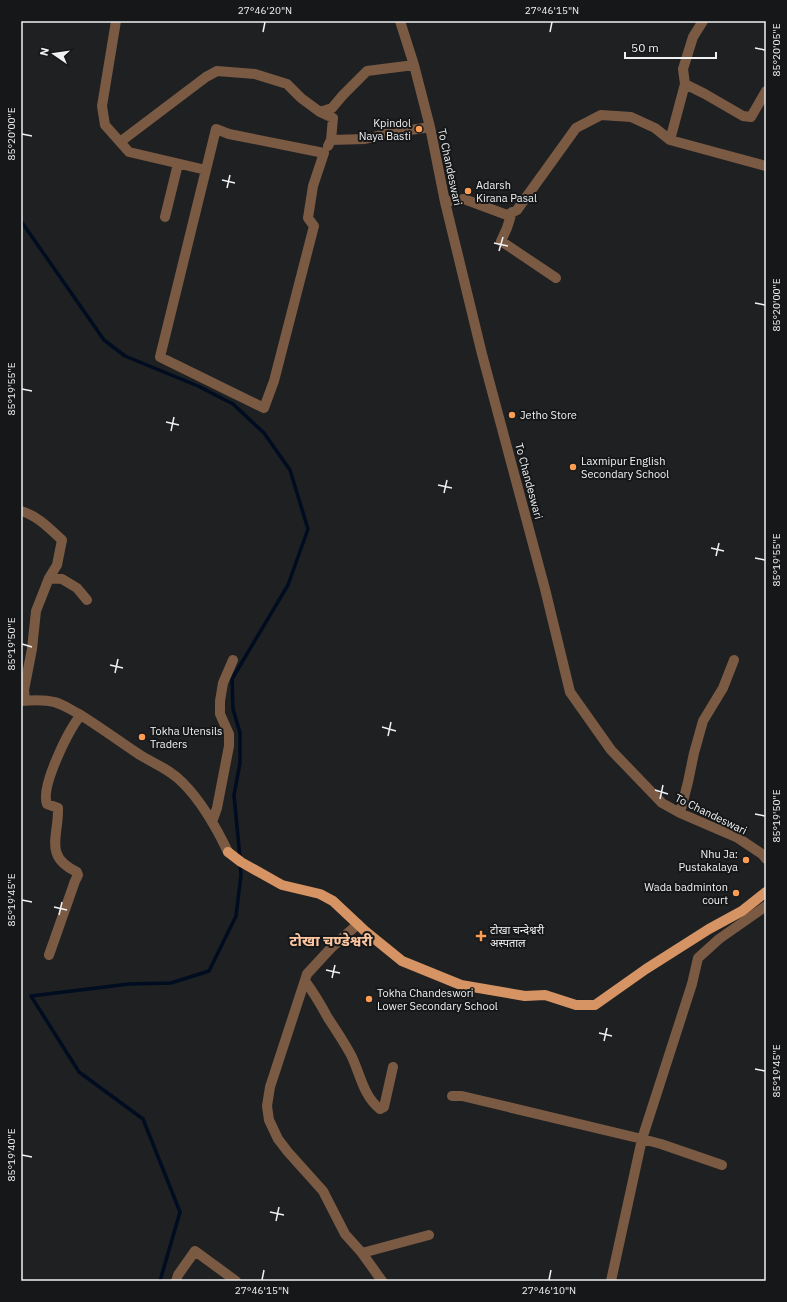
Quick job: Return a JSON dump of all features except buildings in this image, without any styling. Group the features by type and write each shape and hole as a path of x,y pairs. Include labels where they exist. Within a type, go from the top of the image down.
{"main road":[{"path":"228,852 255,870 282,885 320,894 333,901 402,961 461,985 525,996 545,995 576,1005 595,1005 646,968 742,911 766,892"}],"street":[{"path":"116,21 102,106 105,125 129,152 206,170"},
{"name":"To Chandeswari","path":"400,21 414,65 430,127 445,202 482,354 545,589 570,692 611,750 662,803 680,813 738,838 762,854 766,859"},
{"path":"670,140 685,84 683,69 693,37 703,21"},
{"path":"320,112 332,108 367,71 414,65"},
{"path":"120,142 206,77 218,71 255,74 287,84 301,98 320,112 333,118 331,140 324,153 313,186 308,218 314,226 274,381 264,408 160,357 216,129 229,134 324,153"},
{"path":"685,84 743,116 751,117 766,91"},
{"path":"445,202 464,200 507,215 517,210 576,128 601,115 631,117 654,128 670,140 766,166"},
{"path":"331,140 365,139 385,134 430,127"},
{"path":"165,217 178,164"},
{"path":"512,212 501,241 556,278"},
{"path":"21,511 30,514 41,521 62,540 57,565 49,578 36,611 32,649 23,701 54,701 168,770 185,784 212,822 228,852"},
{"path":"49,578 62,579 77,588 87,600"},
{"path":"212,822 217,808 229,746 229,734 220,714 220,701 223,683 232,660"},
{"path":"680,813 694,752 703,721 723,688 734,660"},
{"path":"49,956 78,875 77,872 64,865 58,857 54,839 58,808 47,804 46,798 52,772 74,723 81,716"},
{"path":"611,1281 642,1139 692,984 698,958 719,939 766,906"},
{"path":"358,924 307,974 270,1087 268,1120 278,1139 288,1152 324,1191 345,1234 362,1253 382,1281"},
{"path":"305,981 318,999 351,1057 368,1094 374,1104 380,1109 384,1107 393,1067"},
{"path":"452,1096 462,1096 642,1139 722,1165"},
{"path":"362,1253 430,1235"},
{"path":"176,1281 178,1275 195,1250 236,1281"}],"waterway":[{"path":"21,221 104,340 125,356 198,386 233,404 264,433 290,470 308,529 288,585 232,679 233,709 240,733 240,763 234,795 240,858"},
{"path":"160,1281 180,1212 143,1119 79,1072 31,996 129,984 171,983 209,971 236,916 241,875 240,865"}],"place":[{"name":"Kpindol Naya Basti","path":"419,129"},
{"name":"Adarsh Kirana Pasal","path":"468,191"},
{"name":"Jetho Store","path":"512,415"},
{"name":"Laxmipur English Secondary School","path":"573,467"},
{"name":"Tokha Utensils Traders","path":"142,737"},
{"name":"Nhu Ja: Pustakalaya","path":"746,860"},
{"name":"Wada badminton court","path":"736,893"},
{"name":"टोखा चन्देश्वरी अस्पताल","path":"481,936"},
{"name":"Tokha Chandeswori Lower Secondary School","path":"369,999"}],"district":[{"name":"टोखा चण्डेश्वरी","path":"331,940"}]}
